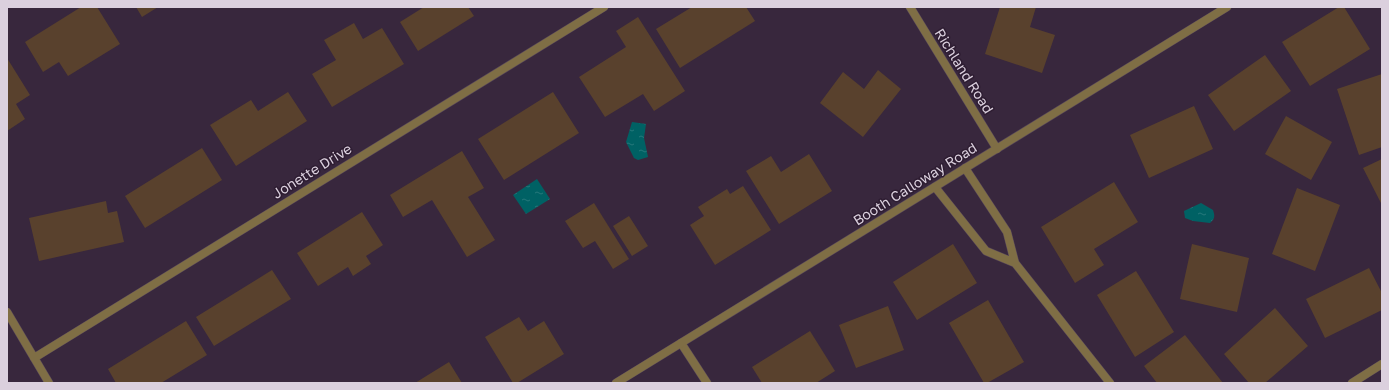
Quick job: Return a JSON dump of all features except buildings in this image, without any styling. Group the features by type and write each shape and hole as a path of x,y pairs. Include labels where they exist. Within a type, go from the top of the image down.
{"street":[{"name":"Jonette Drive","path":"34,358 604,7"},
{"name":"Richland Road","path":"910,7 997,149"},
{"name":"Booth Calloway Road","path":"616,383 1227,7"},
{"path":"965,168 1007,232 1015,263 1110,383"},
{"path":"935,187 986,251 1015,263"},
{"path":"7,312 49,383"},
{"path":"681,343 707,383"},
{"path":"1352,383 1382,364"}],"water":[{"path":"632,122 646,124 644,138 648,157 638,160 634,158 626,142"},
{"path":"537,179 550,199 526,214 513,195"},
{"path":"1201,203 1213,210 1214,217 1212,222 1193,221 1185,218 1184,211"}]}
